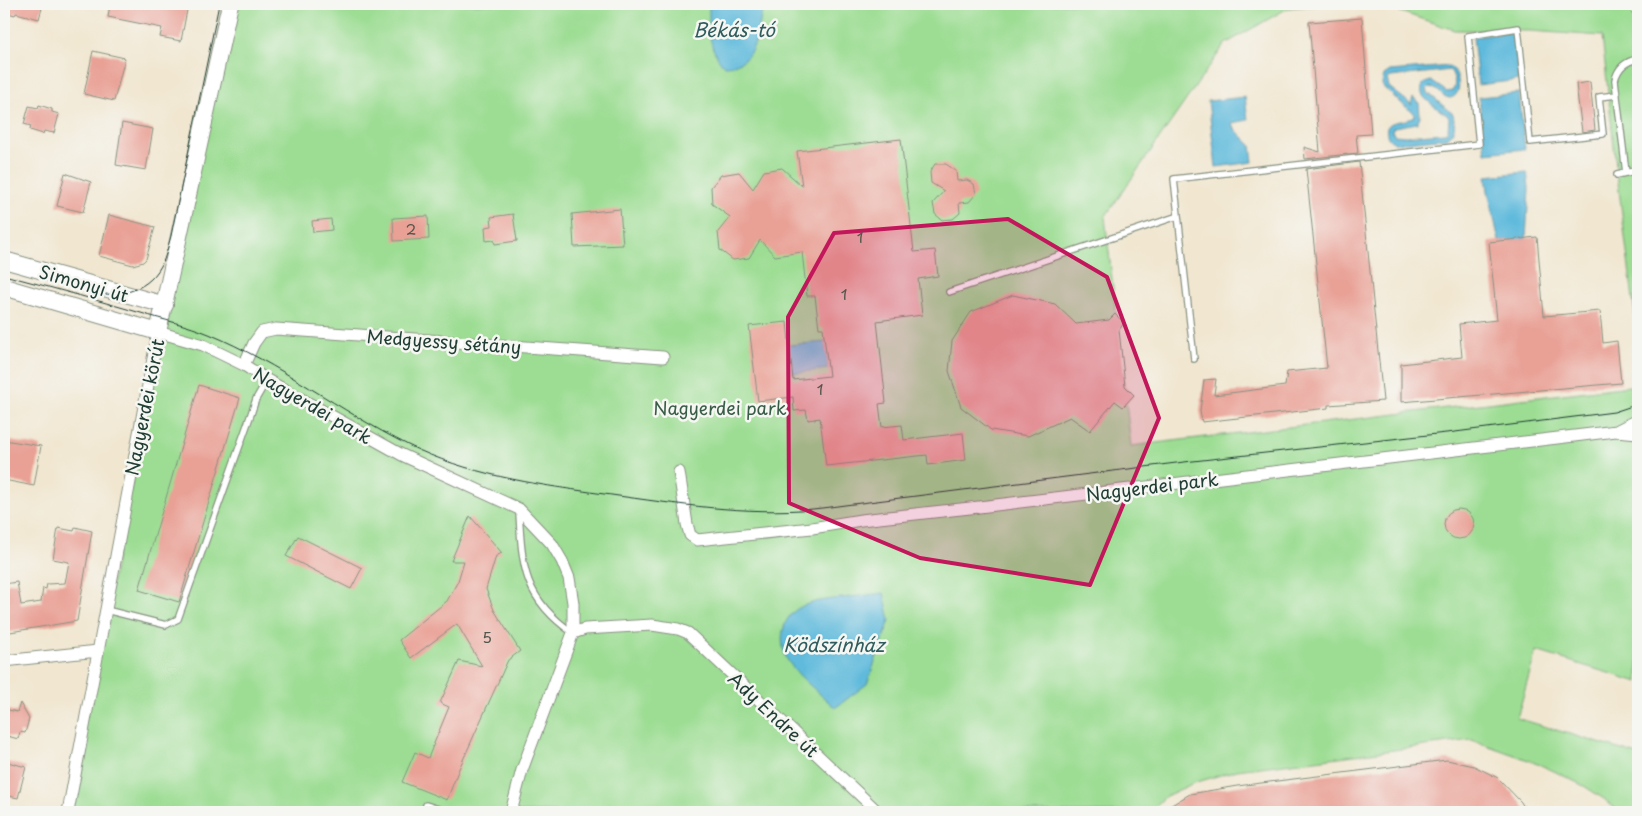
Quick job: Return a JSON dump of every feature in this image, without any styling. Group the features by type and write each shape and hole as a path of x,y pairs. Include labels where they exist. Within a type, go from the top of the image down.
{"street":[{"name":"Nagyerdei körút","path":"68,812 158,332 228,4"},
{"name":"Simonyi út","path":"4,260 165,305"},
{"name":"Simonyi út","path":"4,287 158,332"},
{"name":"Medgyessy sétány","path":"244,365 254,343 262,332 276,329 663,357"},
{"name":"Nagyerdei park","path":"158,332 203,346 244,365 267,380 402,456 519,510 541,530 562,561 573,603 574,633"},
{"name":"Nagyerdei park","path":"1616,431 1638,420"},
{"name":"Nagyerdei park","path":"679,472 687,524 690,535 697,540 812,528 861,520 1616,431 1638,433"},
{"name":"Ady Endre út","path":"574,633 584,629 652,625 665,626 688,633 878,812"},
{"path":"512,812 522,770 574,633"},
{"path":"4,661 98,650"}],"lane":[{"path":"1194,359 1174,179 1479,144 1468,36 1518,28 1530,142 1603,134 1599,97 1617,95"},
{"path":"1626,173 1615,80 1618,71 1626,63 1638,59"},
{"path":"1617,175 1638,170"},
{"path":"949,292 1178,216"},
{"path":"106,610 166,625 178,620 256,399 267,380"},
{"path":"519,510 524,569 533,592 545,609 558,622 574,633"},
{"path":"426,805 445,811 459,812"}],"highlighted area":[{"path":"1008,219 1107,277 1159,418 1090,585 920,558 789,503 788,317 834,233"}],"green space":[{"name":"Nagyerdei park","path":"230,4 1335,4 1288,8 1225,44 1105,217 1131,446 1638,385 1638,682 1536,651 1517,718 1638,755 1638,812 1619,812 1584,786 1556,772 1534,762 1472,740 1237,770 1194,783 1166,796 1149,812 68,812 106,610"},
{"path":"1377,4 1634,4 1638,17 1638,338 1617,175 1602,36 1530,31 1454,30"}],"water":[{"name":"Békás-tó","path":"709,4 763,4 754,44 744,60 724,66 718,59 710,37"},
{"path":"1513,32 1519,80 1478,85 1473,37"},
{"path":"1449,66 1452,68 1459,83 1457,93 1454,96 1447,98 1435,89 1429,87 1427,89 1428,93 1453,114 1454,127 1450,136 1447,138 1395,143 1388,137 1387,129 1389,125 1414,116 1383,87 1384,75 1390,71","holes":["1450,70 1455,83 1452,91 1447,92 1431,81 1422,85 1422,94 1426,99 1449,118 1448,131 1445,133 1405,136 1394,135 1392,130 1394,127 1417,123 1420,116 1419,103 1413,98 1412,105 1389,87 1387,79"]},
{"path":"1519,93 1525,149 1485,153 1479,97"},
{"path":"1245,97 1248,120 1232,123 1233,127 1251,145 1253,162 1216,167 1208,101"},
{"path":"1527,172 1529,188 1526,239 1499,241 1486,176"},
{"path":"825,342 828,369 793,373 789,345"},
{"name":"Ködszínház","path":"884,593 890,620 867,684 835,708 804,680 788,661 782,643 786,621 798,609 814,602"}],"building":[{"path":"4,4 43,4 39,19 4,12"},
{"path":"110,4 155,4 187,10 181,41 160,37 162,28 108,17"},
{"path":"1362,18 1371,134 1356,135 1358,153 1305,159 1304,147 1320,152 1309,22"},
{"path":"93,51 125,58 114,101 84,94"},
{"path":"1590,82 1595,130 1582,132 1576,84"},
{"path":"39,105 52,109 52,112 59,114 54,133 44,131 43,134 30,130 31,126 24,124 29,106 38,108"},
{"path":"122,123 153,129 146,170 116,165"},
{"path":"901,139 914,252 935,250 938,276 918,279 922,315 877,321 886,403 879,404 882,427 902,425 904,440 963,433 966,460 928,465 927,455 826,466 820,418 808,420 806,410 794,411 793,397 758,401 749,326 787,322 793,380 829,376 823,328 819,328 815,296 807,296 802,252 775,256 760,240 749,258 733,260 720,250 718,232 730,217 712,204 711,187 721,175 739,172 753,189 764,171 782,168 802,186 797,151"},
{"path":"1359,162 1383,401 1328,405 1328,408 1202,422 1200,411 1204,380 1216,379 1214,395 1285,386 1287,372 1327,368 1306,169"},
{"path":"935,164 946,164 956,171 957,181 967,180 974,184 976,194 969,202 959,203 960,213 953,219 942,220 935,214 933,203 944,191 931,183 930,172"},
{"path":"65,173 91,182 83,212 57,206"},
{"path":"620,209 623,245 574,247 572,214"},
{"path":"513,214 517,241 495,244 494,240 486,241 485,227 492,226 491,217"},
{"path":"109,215 155,227 146,259 143,262 133,265 99,256"},
{"path":"428,216 429,239 394,241 393,218"},
{"path":"331,219 332,230 313,232 312,221"},
{"path":"1537,237 1544,316 1600,311 1603,343 1617,341 1621,383 1401,402 1401,364 1462,357 1459,324 1497,320 1489,242"},
{"path":"1013,295 1055,304 1076,324 1109,320 1115,314 1124,323 1119,330 1125,386 1134,395 1123,407 1115,401 1090,431 1070,417 1028,436 991,430 961,407 949,371 952,341 971,312"},
{"path":"199,385 240,398 179,602 139,590"},
{"path":"4,440 41,446 34,486 4,480"},
{"path":"1459,509 1470,513 1474,524 1470,535 1459,539 1448,535 1444,524 1448,513"},
{"path":"470,516 502,553 496,556 486,589 494,610 520,651 508,660 447,800 402,782 415,752 428,758 449,707 440,703 459,661 482,666 457,624 411,658 399,640 447,601 458,581 464,561 451,561"},
{"path":"75,527 92,531 77,621 4,633 4,584 17,582 21,605 41,602 43,588 46,589 47,584 65,583 69,562 53,559 58,528 74,531"},
{"path":"298,536 362,568 351,589 286,556"},
{"path":"20,703 29,719 25,733 20,732 18,739 4,735 4,709 17,712"},
{"path":"1447,760 1474,766 1498,778 1521,802 1527,812 1160,812 1190,794 1237,786"},
{"path":"4,761 26,767 18,798 4,795"}],"tram line":[{"path":"86,291 108,294 129,292 147,282 155,275 163,263 171,236 219,4"},
{"path":"4,275 209,334 260,359 408,445 430,455 477,471 548,486 724,509 775,511 818,509 1184,462 1455,432 1614,412 1638,404"}]}
